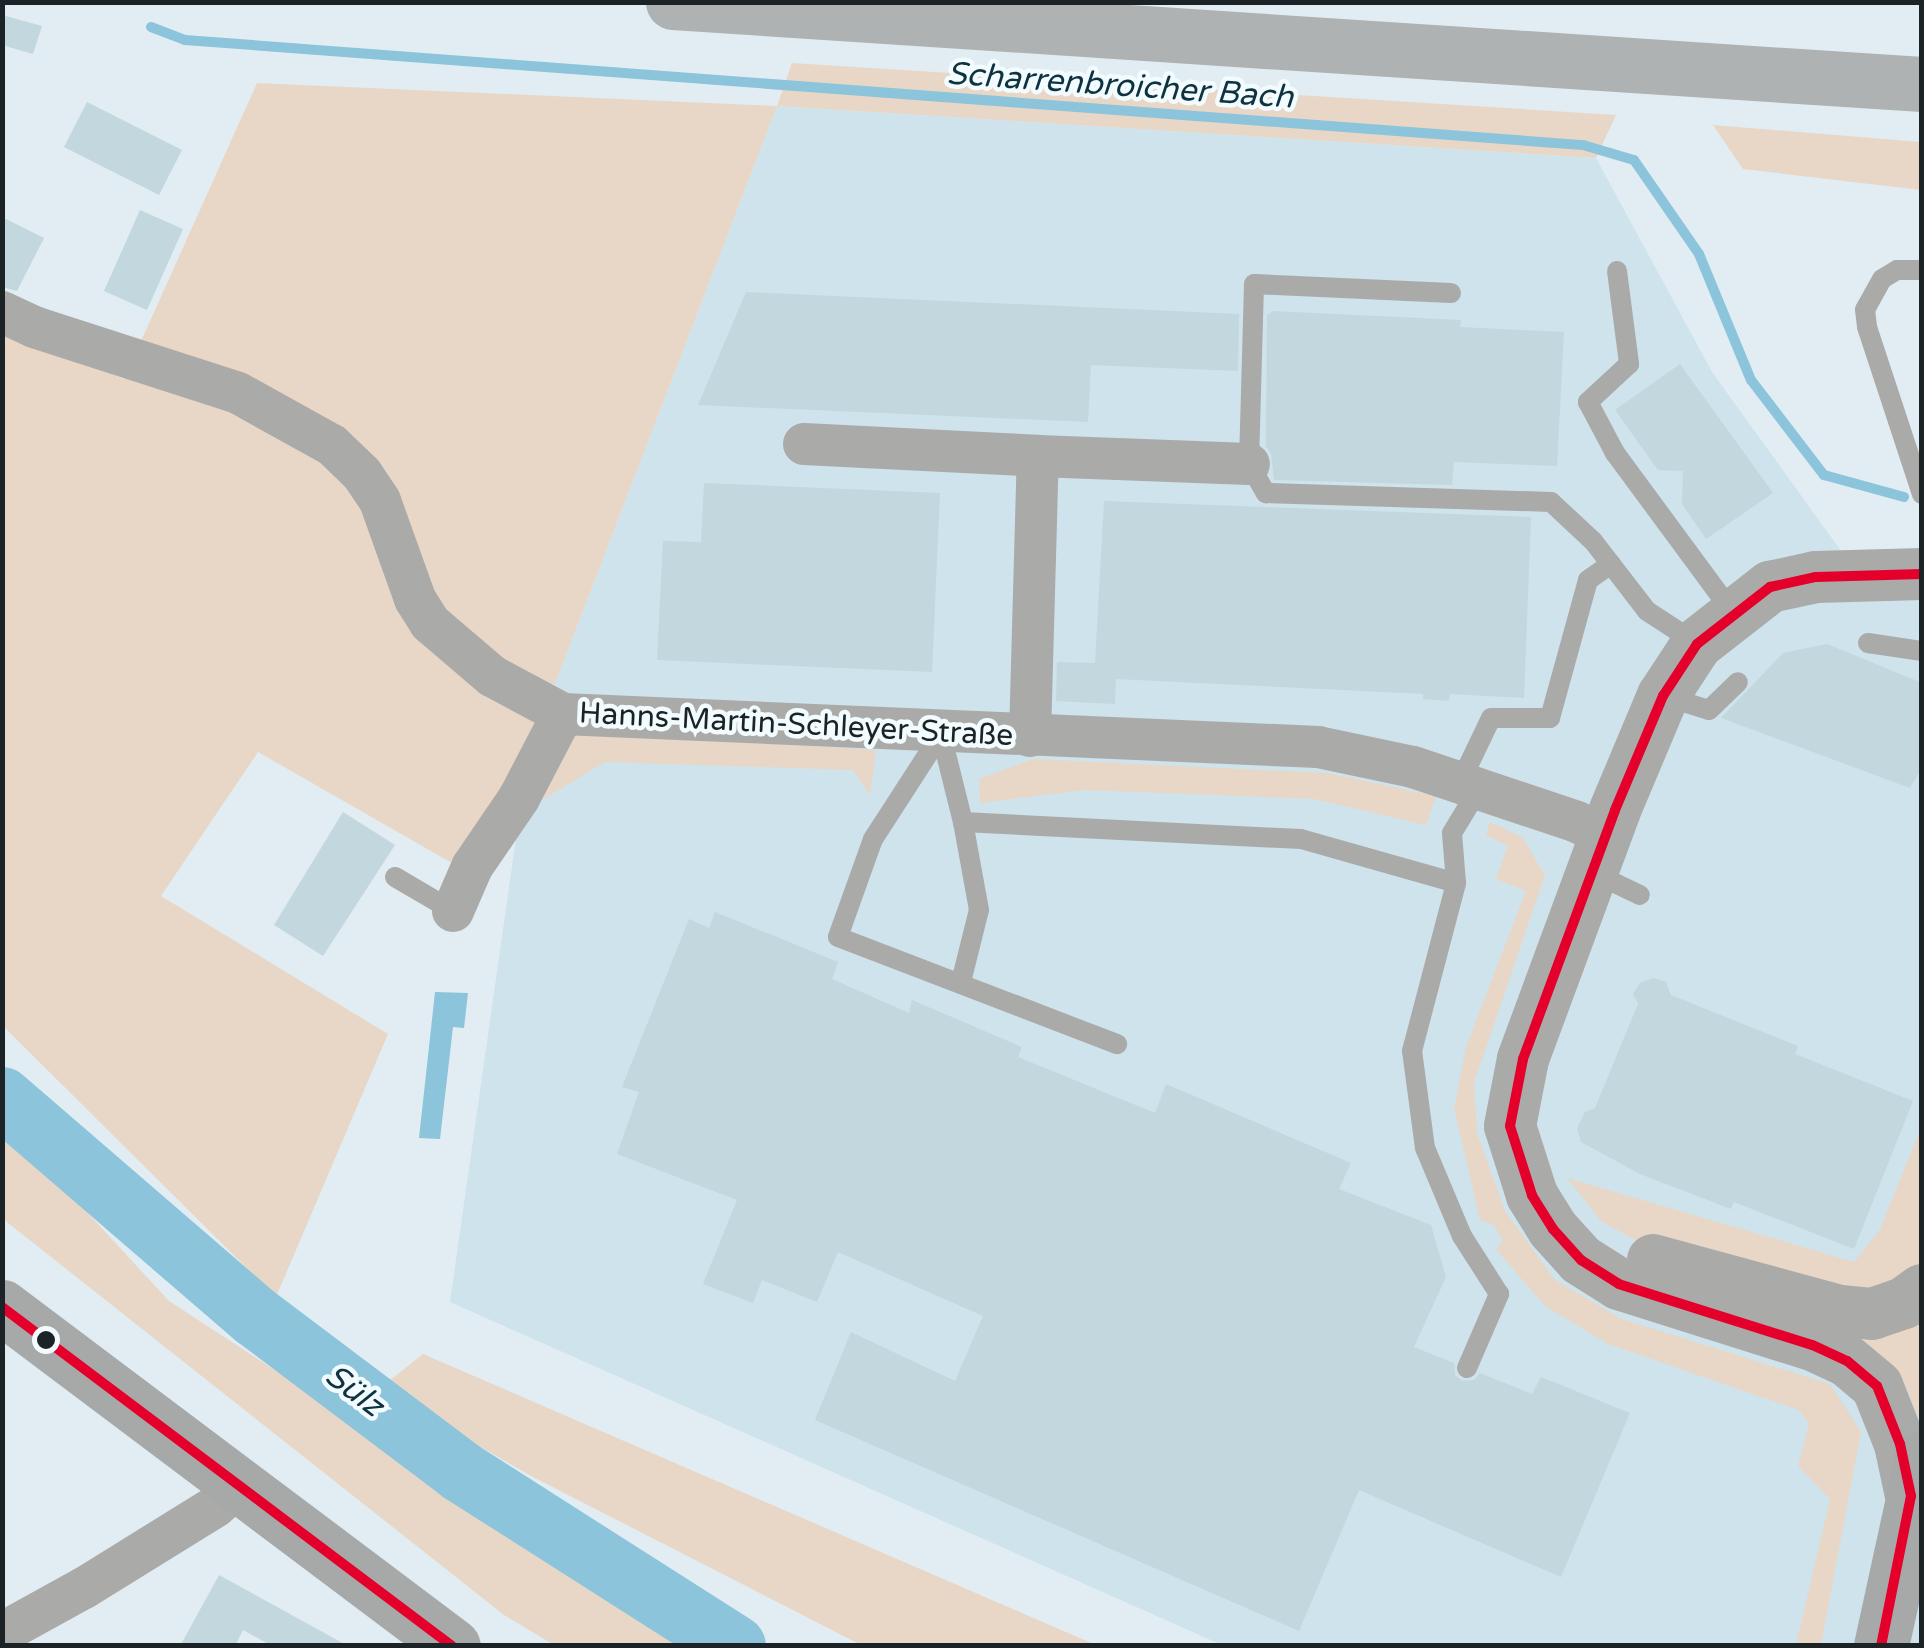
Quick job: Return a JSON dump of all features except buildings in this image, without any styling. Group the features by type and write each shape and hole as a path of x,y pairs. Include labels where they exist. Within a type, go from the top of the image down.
{"highway":[{"path":"674,2 1922,84"}],"main road":[{"path":"2,1307 444,1643"},
{"path":"1881,1646 1918,1480"}],"street":[{"path":"2,312 34,328 238,393 332,445 362,474 380,501 416,599 430,623 492,676 563,714 518,798 472,867 453,911"},
{"path":"804,444 1249,464"},
{"name":"Hanns-Martin-Schleyer-Straße","path":"1030,736 1038,456"},
{"path":"1918,1480 1877,1386 1847,1361 1812,1344 1619,1284 1582,1260 1553,1229 1532,1195 1510,1126 1522,1060 1663,696 1715,628 1770,587 1816,578 1922,574"},
{"name":"Hanns-Martin-Schleyer-Straße","path":"563,714 941,734 1318,747 1413,767 1577,822 1599,854"},
{"path":"1516,1088 1551,1182 1574,1210 1634,1254 1840,1311 1872,1314 1904,1303 1922,1290"},
{"path":"2,1633 166,1536 238,1487"}],"lane":[{"path":"1922,270 1898,270 1882,279 1866,310 1866,327 1922,494"},
{"path":"1618,271 1629,364 1588,402 1715,628"},
{"path":"1451,293 1254,284 1249,464 1266,492 1551,502 1593,541 1647,611 1715,628"},
{"path":"1468,1368 1499,1294 1462,1236 1425,1148 1412,1052 1456,883 1452,833 1491,718 1550,718 1588,580 1611,564"},
{"path":"1868,643 1922,650"},
{"path":"1663,696 1709,710 1738,682"},
{"path":"941,734 979,910 961,982"},
{"path":"941,734 873,838 838,937 1118,1044"},
{"path":"962,822 1208,838 1301,839 1456,883"},
{"path":"1599,854 1640,894"},
{"path":"395,878 453,911"}],"shaded area":[{"path":"792,63 1616,115 1596,158 777,106"},
{"path":"257,83 777,106 528,754 450,862 258,752 161,896 388,1034 276,1297 3,1026 2,329 124,379"},
{"path":"777,106 1596,158 1712,372 1870,591 1921,593 1921,1645 1222,1645 450,1302 528,754"},
{"path":"1713,125 1921,142 1921,190 1743,169"},
{"path":"569,731 876,750 870,795 853,770 605,762 544,799 544,757"},
{"path":"1033,759 1327,773 1436,796 1426,825 1314,799 1084,790 980,803 979,779"},
{"path":"1490,822 1522,837 1545,875 1474,1083 1477,1133 1505,1211 1555,1280 1622,1319 1830,1384 1861,1432 1821,1645 1796,1645 1830,1499 1798,1466 1809,1424 1799,1410 1608,1344 1545,1306 1496,1249 1503,1240 1494,1225 1480,1220 1454,1108 1466,1047 1526,891 1496,879 1508,846 1486,835"},
{"path":"3,1121 169,1301 488,1509 723,1645 554,1645 504,1615 3,1219"},
{"path":"1921,1128 1921,1277 1868,1300 1646,1246 1601,1221 1567,1178 1854,1262 1880,1229"},
{"path":"1629,1262 1921,1310 1921,1405 1912,1435 1910,1418 1623,1271"},
{"path":"423,1354 1096,1645 861,1645 533,1477 379,1389"}],"water":[{"path":"435,992 468,993 464,1028 453,1027 440,1139 419,1138"}],"waterway":[{"name":"Scharrenbroicher Bach","path":"151,27 185,40 1583,145 1634,160 1699,254 1751,380 1824,475 1904,497"},
{"name":"Sülz","path":"2,1098 256,1317 460,1471 735,1646"}],"transit line":[{"path":"1881,1646 1911,1496 1900,1444 1877,1386 1847,1361 1812,1345 1619,1284 1581,1260 1553,1229 1532,1195 1510,1126 1523,1059 1615,810 1663,696 1697,644 1770,587 1816,577 1922,574"},
{"path":"2,1307 452,1646"}]}
